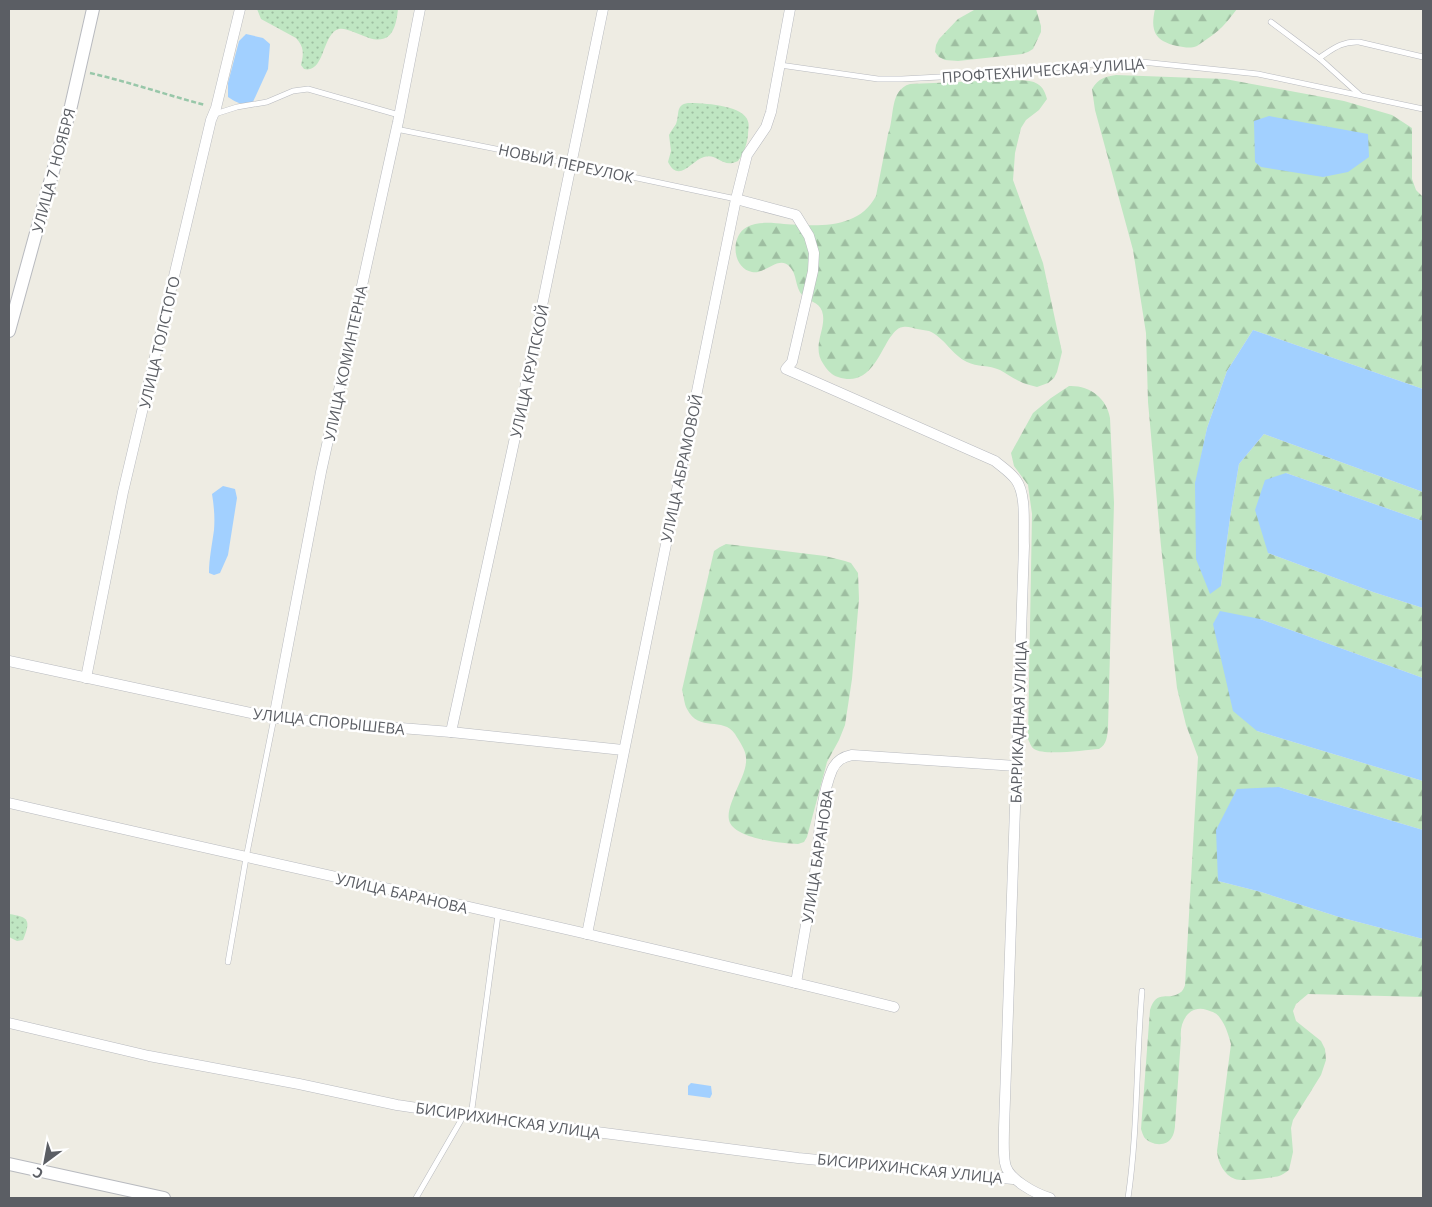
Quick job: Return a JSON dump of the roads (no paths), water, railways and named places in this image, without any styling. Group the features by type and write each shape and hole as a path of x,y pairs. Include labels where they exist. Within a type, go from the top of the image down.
{"street":[{"name":"УЛИЦА 7 НОЯБРЯ","path":"9,331 71,106 93,9"},
{"name":"УЛИЦА ТОЛСТОГО","path":"86,678 123,492 209,129 240,9"},
{"name":"УЛИЦА КОМИНТЕРНА","path":"274,718 321,472 399,116 420,9"},
{"name":"УЛИЦА КРУПСКОЙ","path":"451,732 514,442 603,9"},
{"name":"УЛИЦА АБРАМОВОЙ","path":"587,934 736,199 747,155 766,126 771,112 790,9"},
{"name":"БАРРИКАДНАЯ УЛИЦА","path":"736,199 796,215 809,236 814,253 813,271 792,362 786,369 995,461 1017,481 1023,497 1024,546 1004,1128 1004,1166 1013,1178"},
{"name":"УЛИЦА СПОРЫШЕВА","path":"9,662 274,718 451,732 623,750"},
{"name":"УЛИЦА БАРАНОВА","path":"796,983 815,873 824,798 832,770 837,761 844,756 852,755 1016,766"},
{"name":"УЛИЦА БАРАНОВА","path":"9,803 587,934 894,1007"},
{"name":"БИСИРИХИНСКАЯ УЛИЦА","path":"9,1023 149,1056 468,1116 798,1158 1013,1178"},
{"path":"9,1164 164,1198"},
{"path":"1013,1178 1042,1196 1050,1198"}],"lane":[{"path":"1271,22 1319,58 1360,95"},
{"path":"1319,58 1343,43 1352,41 1423,57"},
{"name":"ПРОФТЕХНИЧЕСКАЯ УЛИЦА","path":"779,64 878,78 902,79 996,74 1115,62 1142,62 1258,74 1423,109"},
{"path":"215,111 267,102 293,91 308,89 399,116"},
{"name":"НОВЫЙ ПЕРЕУЛОК","path":"396,129 736,199"},
{"path":"228,962 246,858 274,718"},
{"path":"416,1198 468,1116 498,914"},
{"path":"1128,1198 1132,1166 1142,991"}],"water":[{"path":"246,34 263,38 270,44 268,69 252,104 239,103 228,97 228,83 239,41"},
{"path":"1269,116 1368,134 1369,157 1348,172 1323,177 1261,167 1255,162 1254,121"},
{"path":"1253,330 1423,389 1423,492 1264,434 1239,464 1221,586 1210,594 1196,559 1195,483 1207,428 1227,371"},
{"path":"1286,473 1423,521 1423,608 1373,592 1268,553 1255,510 1265,480"},
{"path":"223,486 235,489 237,498 228,555 220,573 214,575 209,573 214,526 212,494"},
{"path":"1220,611 1260,619 1423,678 1423,781 1257,731 1233,711 1213,624"},
{"path":"1279,787 1423,830 1423,939 1339,917 1261,892 1218,881 1216,830 1237,789"},
{"path":"691,1083 711,1086 712,1094 710,1098 688,1095 688,1086"}]}
